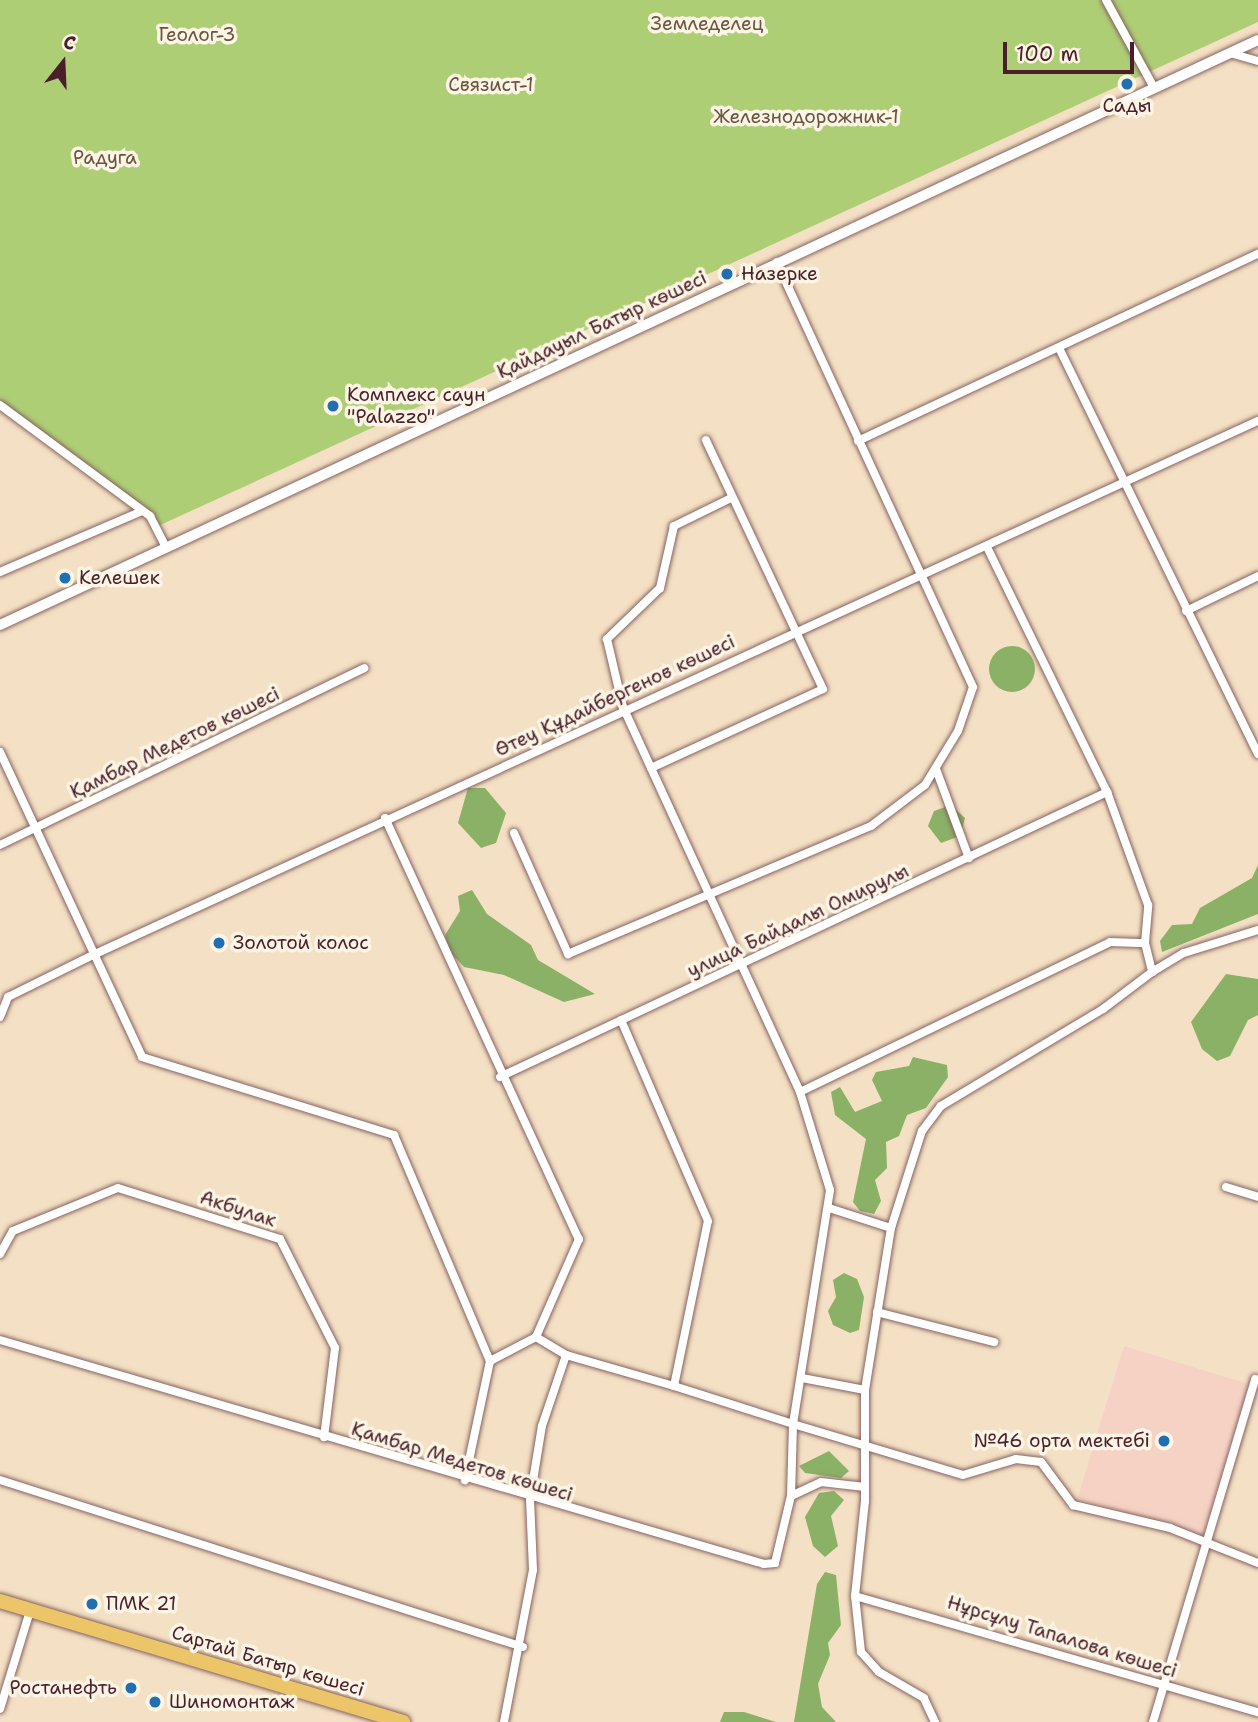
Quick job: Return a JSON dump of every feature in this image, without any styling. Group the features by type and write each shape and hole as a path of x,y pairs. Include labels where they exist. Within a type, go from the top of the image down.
{"highway":[{"name":"Сартай Батыр көшесі","path":"0,1601 403,1722"}],"street":[{"path":"1106,0 1153,86"},
{"name":"Қайдауыл Батыр көшесі","path":"0,625 1153,86 1258,40"},
{"path":"1230,53 1258,61"},
{"path":"858,441 1060,350 1258,254"},
{"path":"514,833 568,954 871,826 901,808 936,769 958,731 972,687 777,262"},
{"path":"1060,350 1123,484 1258,754"},
{"path":"0,405 142,511 166,547"},
{"name":"Өтеу Құдайбергенов көшесі","path":"0,1017 8,997 93,955 623,707 988,547 1258,421"},
{"path":"651,768 823,689 706,440"},
{"path":"731,498 674,526 660,588 607,639 623,707 744,965 800,1092 830,1190 793,1424 790,1496 821,1482 865,1487"},
{"path":"0,572 142,511"},
{"path":"988,547 1107,792 1148,905 1145,943 1152,972"},
{"path":"1186,611 1258,576"},
{"name":"Қамбар Медетов көшесі","path":"0,845 364,668"},
{"path":"0,752 142,1056 394,1135 491,1361 465,1480"},
{"path":"936,769 969,858"},
{"name":"улица Байдалы Омирулы","path":"500,1077 744,965 1107,792"},
{"path":"385,818 500,1077 579,1240 536,1337 491,1361"},
{"path":"935,1722 924,1698 878,1672 861,1652 855,1596 865,1487 862,1448 865,1390 891,1228 922,1131 942,1106 1103,1009 1152,972 1184,953 1258,930"},
{"path":"800,1092 1110,942 1145,943"},
{"path":"621,1020 708,1221 674,1386"},
{"path":"1226,1187 1258,1197"},
{"name":"Акбулак","path":"0,1254 13,1231 118,1188 279,1239 335,1348 324,1437"},
{"path":"829,1208 891,1228"},
{"path":"877,1312 994,1342"},
{"path":"536,1337 566,1355 674,1386 862,1448 963,1475 1016,1459 1041,1462 1073,1505 1170,1528 1206,1547 1258,1563"},
{"name":"Қамбар Медетов көшесі","path":"0,1340 465,1480 764,1564 775,1563 790,1496"},
{"path":"504,1722 523,1647 533,1570 530,1499 542,1426 566,1355"},
{"path":"802,1378 865,1390"},
{"path":"1153,1722 1255,1379"},
{"path":"0,1480 523,1647"},
{"name":"Нұрсұлу Тапалова көшесі","path":"855,1596 1258,1712"},
{"path":"0,1709 30,1611"}],"shaded area":[{"name":"№46 орта мектебі","path":"1124,1346 1249,1384 1203,1536 1078,1498"}],"green space":[{"path":"0,0 1258,0 1258,22 156,527 150,516 0,404"},
{"path":"1012,646 1029,652 1035,669 1029,686 1012,692 995,686 989,669 995,652"},
{"path":"468,788 485,788 506,813 496,843 481,848 458,823"},
{"path":"951,805 965,818 960,836 941,843 928,826 934,811"},
{"path":"1258,865 1258,914 1162,952 1160,941 1172,925 1192,924 1200,908 1252,878"},
{"path":"472,890 487,914 531,945 538,960 595,994 564,1002 504,975 464,967 449,951 445,935 460,911 458,896"},
{"path":"1226,974 1258,979 1258,1015 1248,1020 1230,1056 1217,1061 1202,1049 1191,1022"},
{"path":"913,1057 947,1065 948,1077 926,1108 907,1115 899,1136 886,1142 887,1168 875,1180 881,1201 874,1214 860,1211 853,1202 866,1139 835,1115 831,1092 840,1087 855,1112 882,1101 872,1080 876,1072 909,1066"},
{"path":"844,1273 857,1279 864,1297 859,1330 850,1333 833,1325 828,1311 836,1297 833,1280"},
{"path":"829,1451 849,1471 841,1478 805,1473 799,1466"},
{"path":"834,1491 844,1500 831,1516 838,1546 825,1557 813,1546 805,1517 819,1493"},
{"path":"825,1572 836,1575 841,1625 828,1643 830,1655 818,1684 822,1707 836,1722 794,1722 817,1584"},
{"path":"724,1712 744,1712 776,1722 720,1722"}],"place":[{"name":"Сады","path":"1127,84"},
{"name":"Назерке","path":"727,274"},
{"name":"Комплекс саун \"Palazzo\"","path":"333,406"},
{"name":"Келешек","path":"65,578"},
{"name":"Золотой колос","path":"219,943"},
{"name":"№46 орта мектебі","path":"1164,1441"},
{"name":"ПМК 21","path":"92,1604"},
{"name":"Ростанефть","path":"131,1688"},
{"name":"Шиномонтаж","path":"155,1702"}],"park label":[{"name":"Земледелец","path":"707,24"},
{"name":"Геолог-3","path":"197,35"},
{"name":"Связист-1","path":"491,85"},
{"name":"Железнодорожник-1","path":"806,117"},
{"name":"Радуга","path":"105,158"}]}
